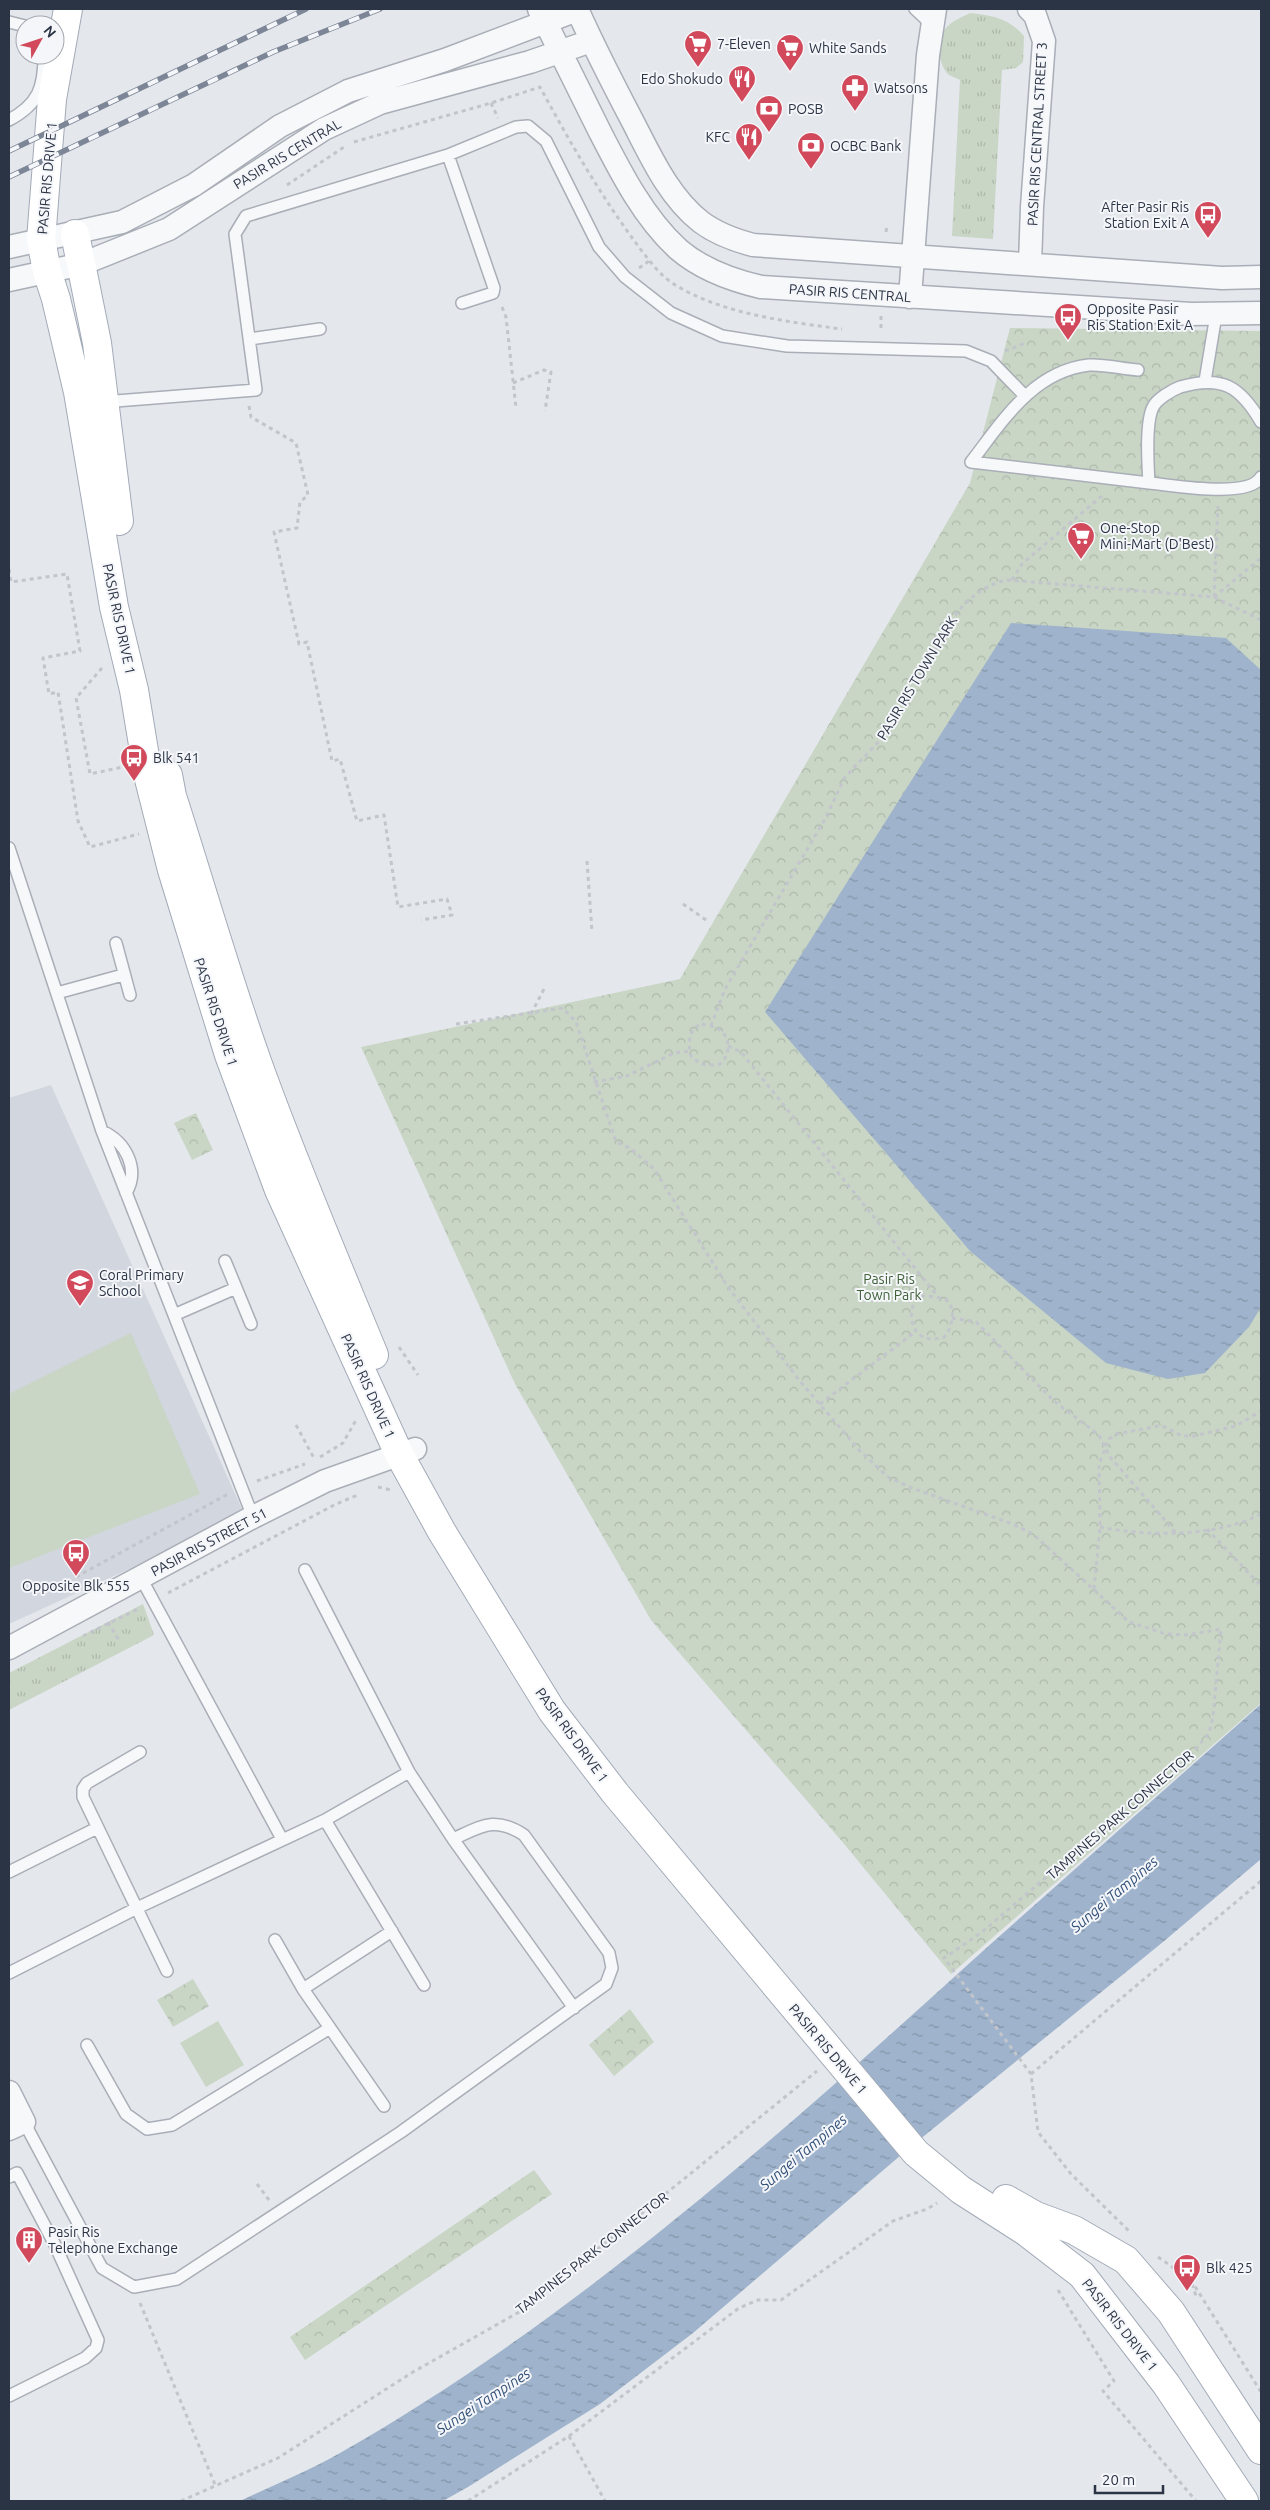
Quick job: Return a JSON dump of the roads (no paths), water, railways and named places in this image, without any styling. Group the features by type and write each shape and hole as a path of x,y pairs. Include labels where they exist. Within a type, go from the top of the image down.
{"main road":[{"name":"PASIR RIS DRIVE 1","path":"68,9 52,99 41,240 47,271 56,299 78,392 114,607 134,690 148,775 172,870 229,1055 279,1190 407,1451 442,1532 552,1711 615,1794 832,2057 961,2190 1025,2231 1082,2275 1166,2384 1244,2501"},
{"name":"PASIR RIS DRIVE 1","path":"75,234 97,343 103,402 130,598 172,796 230,983 284,1138 393,1400 407,1451"},
{"name":"PASIR RIS DRIVE 1","path":"920,2149 1036,2216 1074,2230 1126,2260 1171,2312 1261,2450"}],"street":[{"name":"PASIR RIS CENTRAL STREET 3","path":"1029,9 1035,15 1044,40 1030,264"},
{"name":"PASIR RIS CENTRAL","path":"75,234 122,222 194,185 280,126 348,91 445,60 542,15 577,10 591,41 656,166 677,198 701,222 729,238 753,245 1222,278 1261,277"},
{"path":"910,297 929,12"},
{"name":"PASIR RIS CENTRAL","path":"542,15 618,166 653,222 679,250 707,269 738,282 761,287 910,297 1216,315 1261,314"},
{"name":"PASIR RIS CENTRAL","path":"82,264 170,229 324,128 372,107 530,62 591,41"},
{"path":"9,247 75,234"},
{"path":"9,280 82,264"},
{"name":"PASIR RIS STREET 51","path":"9,1648 253,1517 326,1481 407,1451"},
{"path":"9,2092 16,2126"}],"lane":[{"path":"9,120 34,102 40,93 44,65"},
{"path":"103,402 256,390 235,234 246,216 448,155 516,127 528,126 540,134 546,141 599,246 625,277 671,313 722,336 786,346 966,351 990,360 1025,396"},
{"path":"448,155 494,291 462,303"},
{"path":"1205,381 1216,315"},
{"path":"250,339 320,329"},
{"path":"1138,370 1090,365 1063,370 1033,389 1013,407 971,462 1149,483 1233,490 1248,486 1261,477"},
{"path":"1149,483 1149,434 1153,407 1173,389 1205,381 1227,385 1250,403 1261,422"},
{"path":"9,848 102,1131 253,1517"},
{"path":"116,943 130,995"},
{"path":"57,993 124,975"},
{"path":"225,1261 251,1324"},
{"path":"174,1315 236,1288"},
{"path":"304,1570 409,1772 453,1838 574,2008"},
{"path":"141,1578 282,1839"},
{"path":"140,1752 87,1784 83,1789 83,1797 167,1971"},
{"path":"9,1973 137,1908 325,1820 409,1772"},
{"path":"325,1820 424,1985"},
{"path":"16,2126 102,2268 134,2287 178,2279 402,2132 606,1984 612,1968 609,1953 524,1835 509,1825 487,1823 453,1838"},
{"path":"9,1872 97,1828"},
{"path":"304,1989 392,1931"},
{"path":"275,1940 304,1989 384,2106"},
{"path":"87,2045 126,2114 147,2128 172,2125 330,2028"},
{"path":"9,2177 17,2173 55,2245 98,2340 96,2348 85,2358 9,2396"}],"water":[{"path":"1011,623 1226,638 1261,670 1261,1307 1249,1327 1205,1373 1168,1379 1106,1363 970,1251 765,1012"},
{"name":"Sungei Tampines","path":"1261,1704 1261,1859 1163,1942 908,2149 693,2333 600,2404 443,2501 240,2501 328,2460 424,2402 506,2347 586,2289 665,2228 817,2100"}],"railway":[{"path":"9,151 306,9"},
{"path":"9,177 273,52 380,9"}],"place":[{"name":"7-Eleven","path":"698,68"},
{"name":"White Sands","path":"790,72"},
{"name":"Edo Shokudo","path":"742,103"},
{"name":"Watsons","path":"855,112"},
{"name":"POSB","path":"769,133"},
{"name":"KFC","path":"749,161"},
{"name":"OCBC Bank","path":"811,170"},
{"name":"After Pasir Ris Station Exit A","path":"1208,239"},
{"name":"Opposite Pasir Ris Station Exit A","path":"1068,341"},
{"name":"One-Stop Mini-Mart (D'Best)","path":"1081,560"},
{"name":"Blk 541","path":"134,782"},
{"name":"Coral Primary School","path":"80,1307"},
{"name":"Opposite Blk 555","path":"76,1577"},
{"name":"Pasir Ris Telephone Exchange","path":"29,2264"},
{"name":"Blk 425","path":"1187,2292"}],"park label":[{"name":"Pasir Ris Town Park","path":"889,1288"}]}
